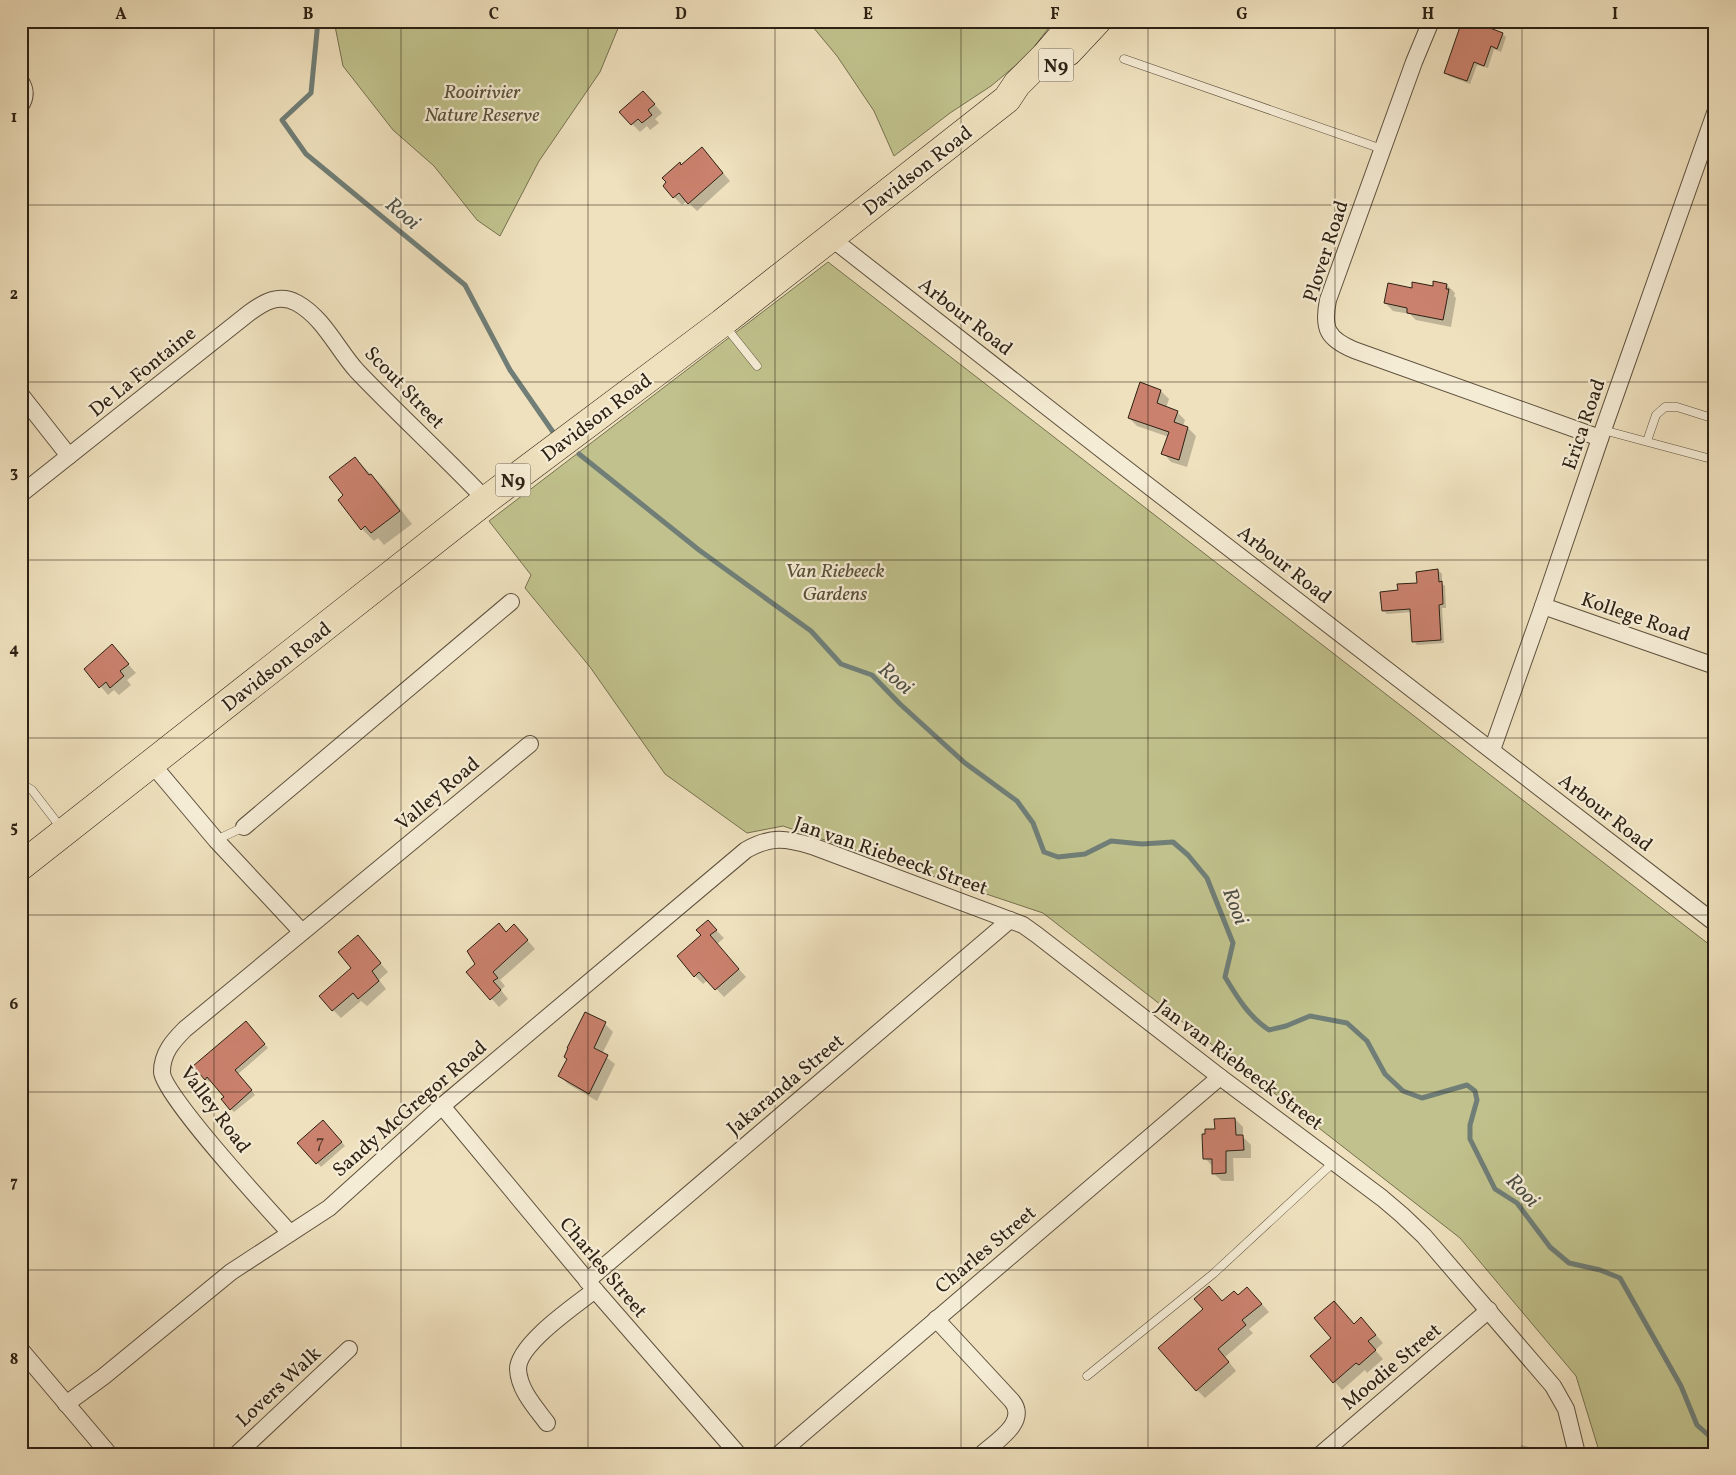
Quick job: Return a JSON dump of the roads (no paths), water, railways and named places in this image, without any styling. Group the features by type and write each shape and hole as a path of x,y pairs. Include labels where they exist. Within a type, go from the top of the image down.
{"highway":[{"name":"Davidson Road","path":"1007,99 1017,84 1046,56 1075,21"},
{"name":"Davidson Road","path":"22,864 152,764 486,500 722,323 1007,99 1023,92 1040,80 1097,21"}],"street":[{"name":"Plover Road","path":"1431,21 1414,62 1328,300 1326,324 1333,340 1354,350 1602,434"},
{"path":"21,82 25,94 25,100 21,105"},
{"name":"Erica Road","path":"1492,750 1715,113"},
{"name":"Arbour Road","path":"831,238 1715,923"},
{"name":"De La Fontaine","path":"21,494 264,302 274,298 296,302"},
{"name":"Scout Street","path":"296,302 309,311 319,322 355,369 486,500"},
{"path":"21,395 68,456"},
{"path":"244,827 511,602"},
{"name":"Kollege Road","path":"1544,606 1715,666"},
{"name":"Valley Road","path":"290,1233 197,1126 164,1082 162,1072 166,1051 178,1035 530,744"},
{"path":"152,764 216,840 302,932"},
{"name":"Jan van Riebeeck Street","path":"774,839 784,839 812,846 1023,926 1382,1198 1419,1231 1543,1374 1561,1398 1566,1409 1577,1454"},
{"name":"Sandy McGregor Road","path":"66,1404 103,1377 231,1272 329,1208 442,1106 746,850 764,841 774,839"},
{"name":"Jakaranda Street","path":"546,1423 524,1390 518,1368 532,1342 591,1286 1010,920"},
{"name":"Charles Street","path":"779,1454 1220,1077"},
{"name":"Charles Street","path":"442,1106 591,1286 738,1454"},
{"name":"Moodie Street","path":"1321,1454 1489,1310"},
{"path":"936,1319 1012,1401 1017,1410 1016,1418 1009,1429 982,1454"},
{"name":"Lovers Walk","path":"238,1454 348,1349"},
{"path":"21,1350 109,1454"}],"lane":[{"path":"1124,59 1382,149"},
{"path":"722,323 757,366"},
{"path":"1647,441 1656,416 1666,407 1677,406 1715,420"},
{"path":"1602,434 1647,441 1715,460"},
{"path":"21,786 32,790 64,832"},
{"path":"216,840 244,827"},
{"path":"1086,1376 1213,1274 1334,1162"}],"waterway":[{"name":"Rooi","path":"318,21 311,93 282,120 306,154 465,285 510,370 553,432"},
{"name":"Rooi","path":"579,454 699,550 811,631 841,664 872,675 900,704 965,763 1017,801 1033,823 1044,852 1058,857 1085,854 1111,841 1142,844 1173,842 1188,855 1207,878 1233,943 1225,977 1249,1013 1269,1030 1286,1026 1310,1016 1347,1023 1367,1041 1385,1074 1403,1091 1422,1098 1467,1085 1475,1091 1477,1100 1470,1125 1470,1139 1495,1189 1517,1203 1550,1247 1569,1263 1600,1270 1620,1278 1681,1386 1697,1425 1715,1441"},
{"name":"Rooi","path":"1710,1454 1715,1445"}],"park label":[{"name":"Rooirivier Nature Reserve","path":"482,102"},
{"name":"Van Riebeeck Gardens","path":"835,582"}]}
